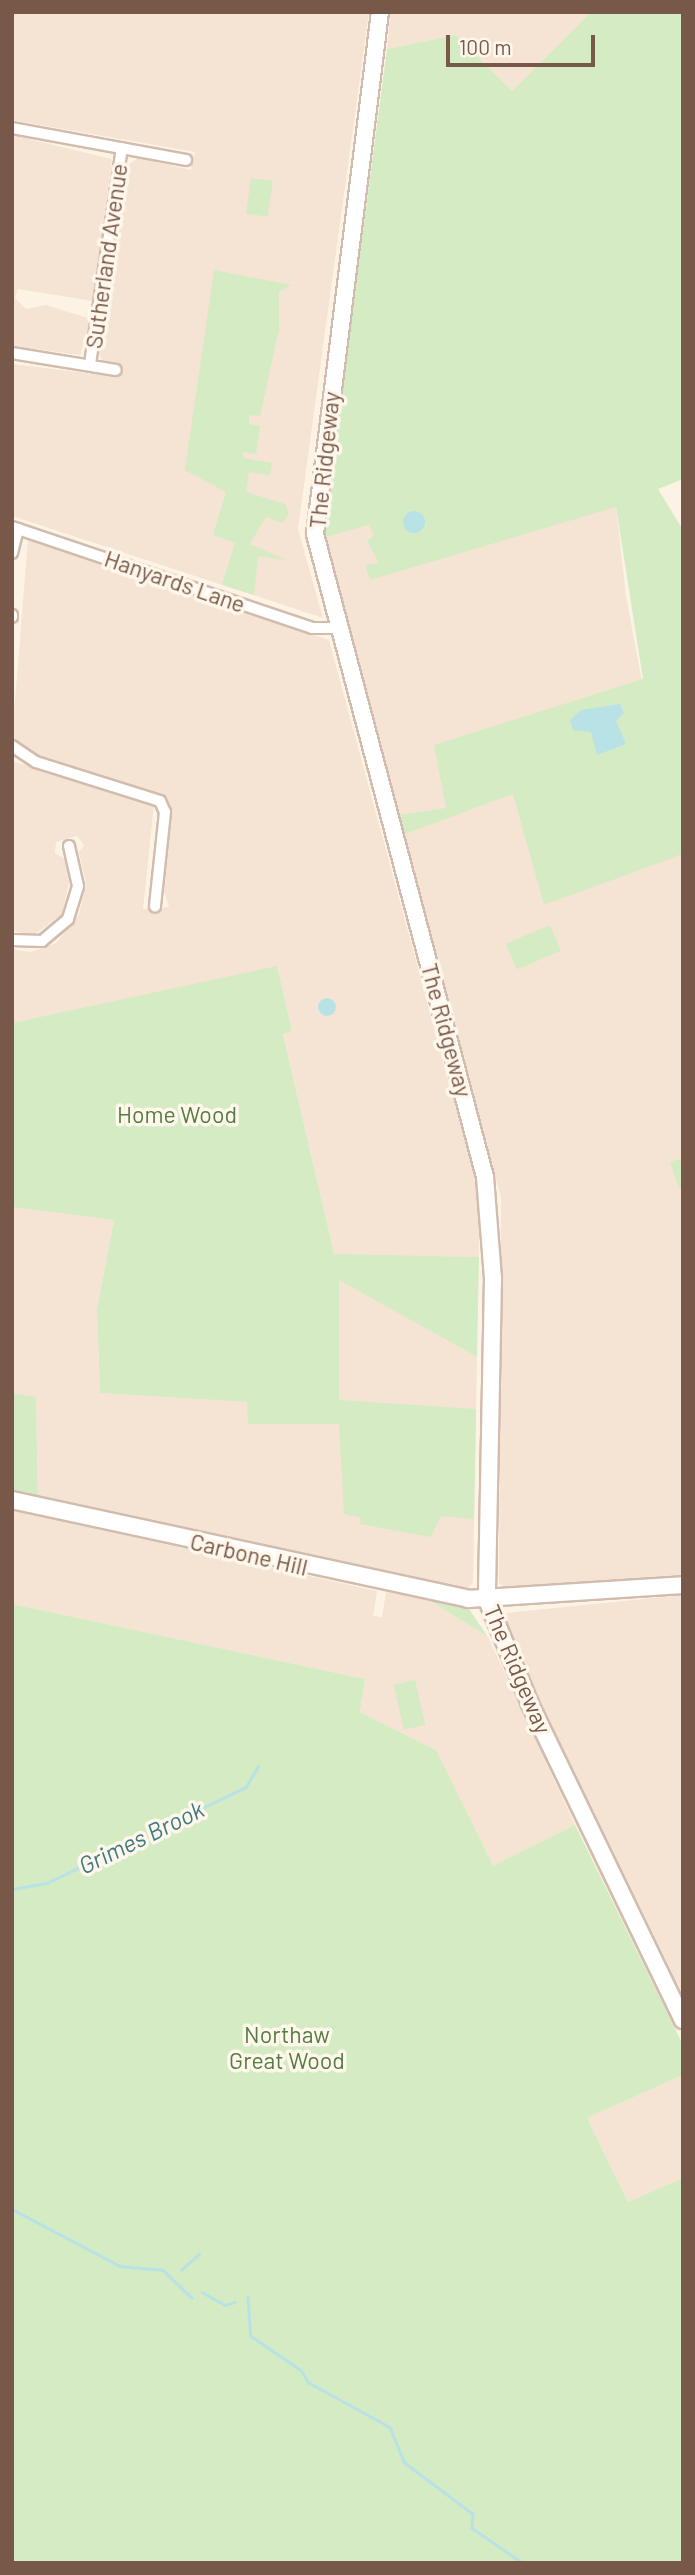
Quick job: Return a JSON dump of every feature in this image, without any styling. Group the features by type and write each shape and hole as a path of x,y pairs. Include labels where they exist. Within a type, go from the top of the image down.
{"street":[{"name":"The Ridgeway","path":"380,12 314,522 338,628 485,1177 493,1278 487,1600 530,1704 683,2020"},
{"path":"12,128 186,160"},
{"name":"Sutherland Avenue","path":"90,364 122,148"},
{"name":"Sutherland Avenue","path":"12,353 116,370"},
{"name":"Hanyards Lane","path":"15,528 312,628 338,628"},
{"path":"12,553 15,528"},
{"path":"12,746 36,762 160,801 165,812 155,906"},
{"path":"12,940 43,941 68,919 78,886 69,846"},
{"name":"Carbone Hill","path":"12,1500 487,1600 683,1585"}],"shaded area":[{"path":"12,12 369,12 298,529 323,618 12,516 12,364 118,377 120,366 102,360 98,351 126,166 138,158 191,170 195,152 12,120"},
{"path":"390,12 591,12 512,91 456,35 387,49"},
{"path":"12,135 112,159 93,301 18,289 15,298 26,309 46,305 91,319 80,355 12,346"},
{"path":"616,507 626,596 675,857 683,854 683,1578 508,1590 499,1583 501,1198 326,537 396,517"},
{"path":"28,540 329,640 479,1193 479,1257 334,1255 283,1033 292,1031 277,967 12,1023 12,949 30,952 56,943 79,915 86,883 79,852 84,845 77,836 56,842 55,853 65,859 70,879 62,914 34,935 12,931 12,761 154,805 143,909 169,907 163,887 172,812 166,797 37,756 12,737"},
{"path":"12,1207 114,1220 97,1309 100,1393 248,1402 248,1424 339,1279 477,1357 473,1583 466,1590 38,1499 36,1398 12,1393"},
{"path":"12,1510 377,1591 373,1616 382,1617 386,1592 427,1599 488,1637 575,1825 493,1867 436,1750 360,1712 365,1679 12,1604"},
{"path":"683,1595 683,1995 506,1630 505,1613"},
{"path":"683,2075 683,2178 628,2202 587,2118"}],"green space":[{"path":"591,12 683,12 683,479 658,489 683,530 683,854 544,905 513,794 405,834 400,815 446,808 434,745 643,679 616,507 370,580 365,565 379,563 367,541 374,535 369,525 326,537 324,525 387,49 456,35 512,91"},
{"path":"251,178 273,181 268,217 246,214"},
{"path":"214,270 291,285 279,292 279,329 260,416 249,415 249,424 260,426 256,454 243,452 243,458 272,463 270,475 249,472 246,492 285,504 289,514 282,523 266,517 250,544 286,560 258,556 254,595 222,585 235,543 213,535 226,492 185,470"},
{"path":"550,925 561,951 517,970 506,944"},
{"name":"Home Wood","path":"277,966 292,1031 283,1034 334,1254 479,1257 477,1357 339,1280 339,1400 476,1409 474,1519 441,1516 431,1537 360,1524 361,1518 344,1514 339,1424 248,1424 247,1402 100,1393 97,1309 114,1220 12,1207 12,1023"},
{"path":"683,1158 683,1187 679,1188 670,1162"},
{"path":"12,1393 36,1397 38,1499 12,1493"},
{"path":"427,1599 467,1606 488,1637"},
{"name":"Northaw Great Wood","path":"12,1604 365,1679 360,1712 436,1750 493,1866 575,1825 683,2045 683,2075 587,2118 628,2202 683,2178 683,2563 12,2563"},
{"path":"415,1680 425,1725 404,1730 394,1685"}],"water":[{"path":"414,511 422,514 425,522 422,530 414,533 406,530 403,522 406,514"},
{"path":"620,704 624,713 616,721 626,744 597,755 591,732 573,730 570,720 581,710"},
{"path":"327,998 333,1001 336,1007 333,1013 327,1016 321,1013 318,1007 321,1001"}],"waterway":[{"name":"Grimes Brook","path":"12,1889 47,1883 246,1787 258,1766"},
{"name":"Grimes Brook","path":"12,2209 120,2266 163,2270 192,2298"},
{"path":"181,2270 199,2254"},
{"name":"Grimes Brook","path":"202,2292 225,2305 235,2302"},
{"name":"Grimes Brook","path":"248,2297 251,2336 302,2371 308,2382 390,2427 404,2462 473,2514 472,2528 523,2563"}]}
